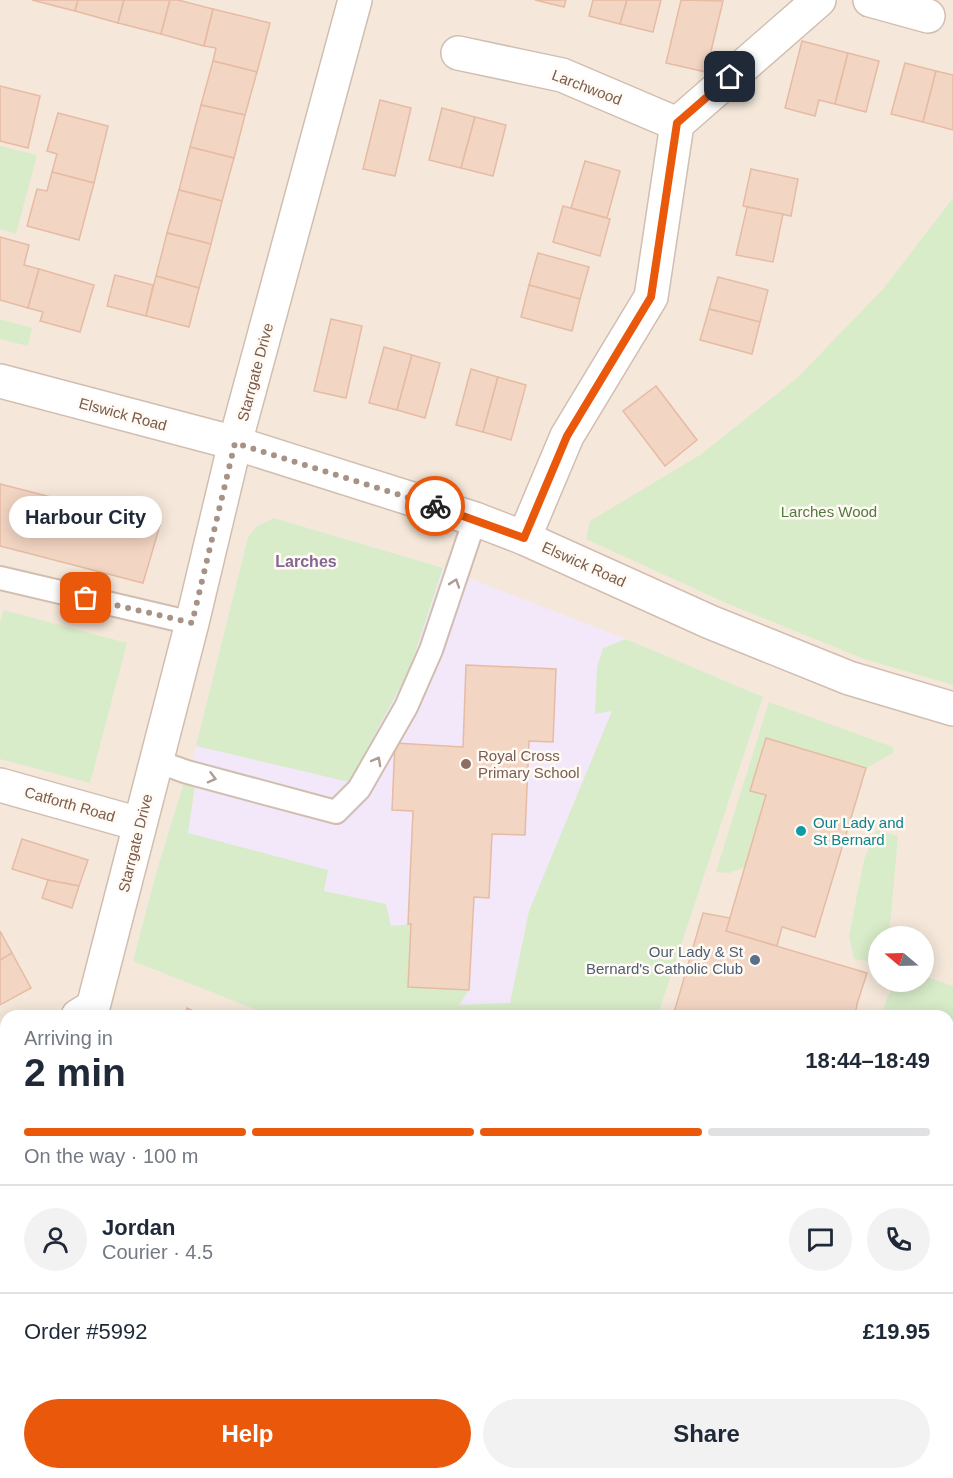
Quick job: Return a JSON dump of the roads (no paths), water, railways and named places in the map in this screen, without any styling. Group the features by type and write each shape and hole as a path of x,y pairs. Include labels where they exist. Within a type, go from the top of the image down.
{"street":[{"name":"Starrgate Drive","path":"88,1010 93,1007 192,623 235,443 355,0"},
{"path":"524,538 567,436 651,297 677,123 819,0"},
{"path":"870,0 928,16"},
{"name":"Larchwood","path":"459,53 562,75 677,123"},
{"name":"Elswick Road","path":"0,381 235,443 476,519 524,538 710,622 849,678 953,709"},
{"name":"Catforth Road","path":"0,785 139,824"}],"lane":[{"path":"156,761 187,772 336,812 359,789 406,707 431,650 476,519"},
{"path":"0,578 192,623"}],"place":[{"name":"Harbour City","path":"86,598"},
{"name":"Royal Cross Primary School","path":"466,764"},
{"name":"Our Lady and St Bernard","path":"801,831"},
{"name":"Our Lady & St Bernard's Catholic Club","path":"755,960"}],"district":[{"name":"Larches","path":"306,561"}],"park label":[{"name":"Larches Wood","path":"829,511"}]}
